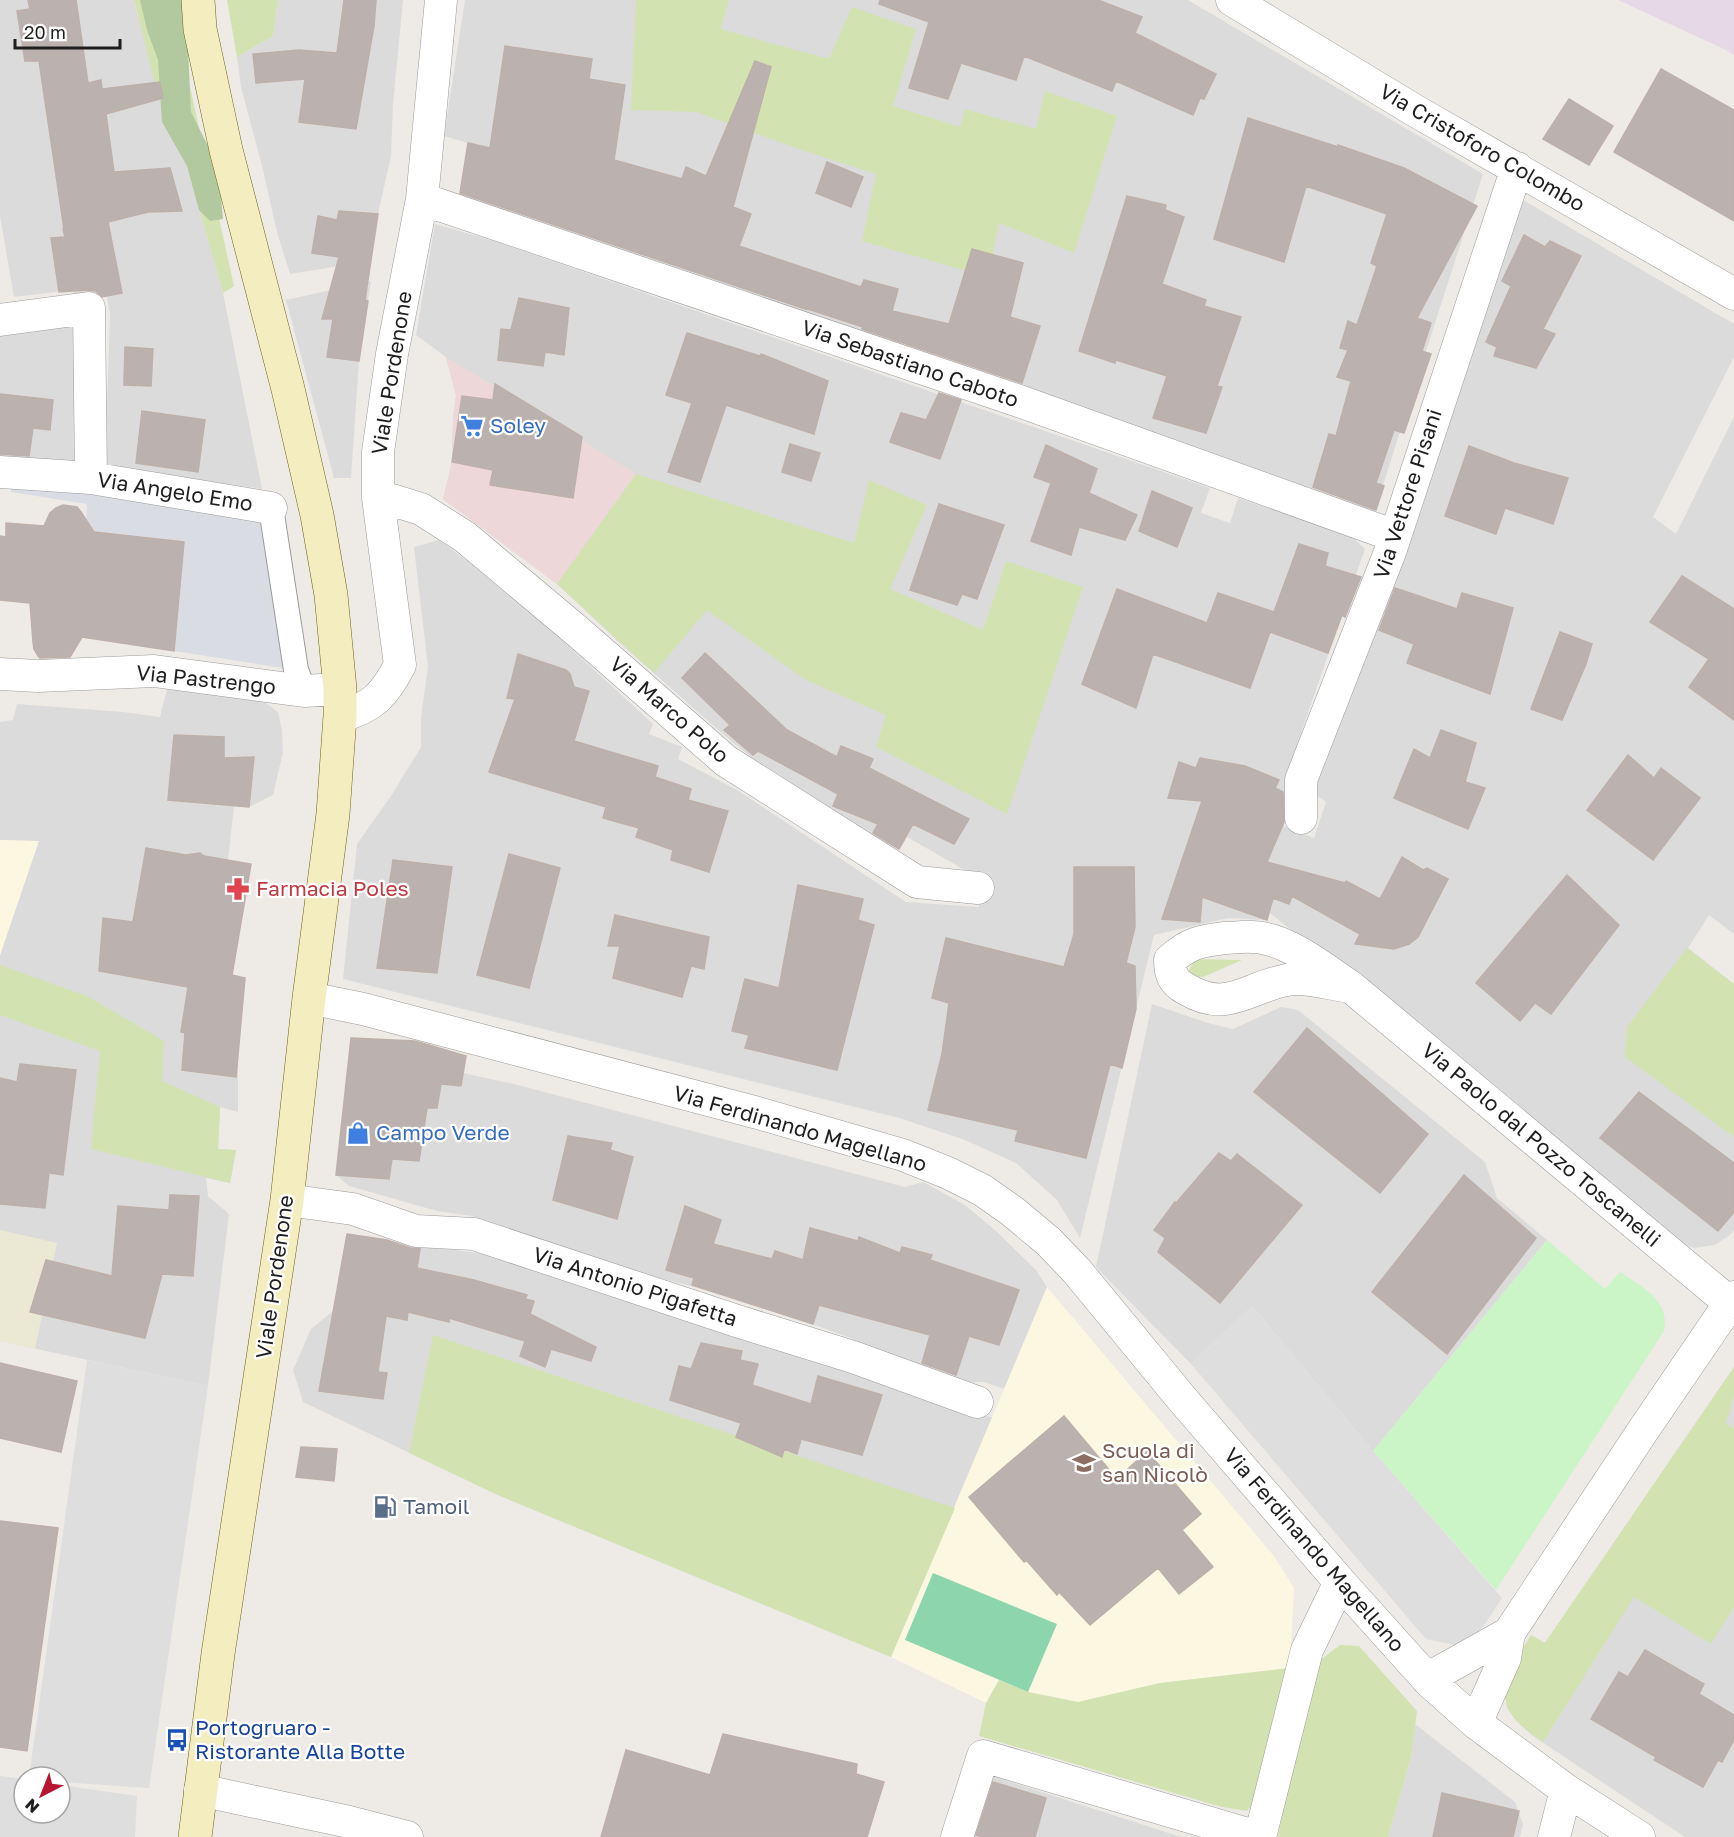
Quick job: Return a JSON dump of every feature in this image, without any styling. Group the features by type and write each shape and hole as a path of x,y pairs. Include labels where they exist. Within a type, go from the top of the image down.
{"main road":[{"name":"Viale Pordenone","path":"195,1837 218,1654 287,1200 309,998 333,814 340,703 331,595 317,515 288,389 222,131 200,29 198,0"}],"street":[{"name":"Viale Pordenone","path":"340,703 362,707 378,699 388,687 400,665 378,498 378,452 392,354 422,199 441,0"},
{"name":"Via Cristoforo Colombo","path":"1232,0 1414,110 1734,294"},
{"name":"Via Vettore Pisani","path":"1301,818 1301,780 1379,582 1517,168"},
{"name":"Via Sebastiano Caboto","path":"422,199 1008,398 1395,536"},
{"path":"0,320 88,308 91,478"},
{"name":"Via Angelo Emo","path":"0,472 91,478 271,508 296,670 304,691"},
{"name":"Via Marco Polo","path":"378,498 422,509 465,537 726,761 917,882 978,888"},
{"name":"Via Pastrengo","path":"0,674 38,676 154,671 304,691 340,703"},
{"name":"Via Paolo dal Pozzo Toscanelli","path":"1351,987 1289,979 1243,996 1218,1001 1196,995 1176,984 1170,972 1170,960 1183,949 1200,941 1254,936 1278,942 1313,961 1351,987 1732,1300 1509,1633 1505,1658 1476,1723"},
{"name":"Via Ferdinando Magellano","path":"309,998 363,1009 758,1113 903,1155 982,1190 1048,1241 1076,1270 1183,1400 1427,1679 1476,1723 1566,1790 1639,1837"},
{"name":"Via Antonio Pigafetta","path":"287,1200 353,1209 417,1231 474,1234 853,1357 977,1402"},
{"path":"957,1837 983,1756 1259,1837 1307,1650 1341,1582"},
{"name":"Via Paolo dal Pozzo Toscanelli","path":"1427,1679 1509,1633"},
{"path":"200,1790 407,1837"},
{"path":"1554,1837 1566,1790"}],"shaded area":[{"path":"0,0 134,0 187,166 223,293 262,489 105,466 110,315 107,296 75,301 73,290 14,297 0,216"},
{"path":"278,0 403,0 393,104 391,156 370,261 290,274 277,232 241,87 237,57 273,36"},
{"path":"465,0 1188,0 1483,174 1374,513 669,269 647,258 645,263 459,199 468,143 444,136"},
{"path":"1618,0 1734,0 1734,55 1724,49"},
{"path":"1506,190 1734,324 1734,357 1653,517 1676,534 1734,417 1734,934 1709,915 1688,948 1734,984 1734,1230 1715,1245 1694,1248 1677,1242 1270,913 1267,920 1228,918 1154,935 1080,1238 1057,1200 1016,1163 965,1140 899,1118 343,979 357,844 391,796 421,747 421,717 428,667 414,547 439,540 513,595 653,724 649,734 682,747 678,759 737,790 906,902 979,907 977,877 907,837 899,850 771,774 623,646 557,584 443,499 452,462 456,395 446,357 416,335 435,224 494,241 1210,488 1201,513 1230,523 1238,498 1351,536 1365,549 1303,727 1286,783 1298,788 1283,826 1314,838 1326,802 1313,793"},
{"path":"371,281 359,361 351,478 334,478 286,300"},
{"path":"82,321 79,466 0,463 0,334"},
{"path":"446,357 636,474 557,584 443,499 452,462 456,396"},
{"path":"11,473 271,508 296,670 174,651 184,542 86,531 87,504 11,492"},
{"path":"168,685 263,701 278,712 282,730 283,752 273,795 249,807 234,806 228,860 251,864 231,974 245,978 238,1056 238,1112 220,1107 218,1149 236,1150 230,1183 206,1178 208,1196 229,1214 208,1386 0,1341 0,955 38,841 0,840 0,722 13,720 17,704 160,717"},
{"path":"0,840 39,841 0,955"},
{"path":"1152,1004 1233,1029 1281,1007 1298,1010 1485,1162 1497,1198 1547,1240 1373,1451 1252,1306 1191,1364 1096,1267"},
{"path":"351,1038 427,1043 466,1056 463,1073 514,1084 905,1187 923,1182 965,1205 996,1231 1036,1270 1047,1287 1005,1389 984,1382 954,1382 920,1372 848,1337 764,1309 745,1300 636,1272 472,1216 437,1211 349,1186 336,1175"},
{"path":"0,1230 57,1243 35,1349 0,1341"},
{"path":"347,1235 484,1254 993,1418 891,1657 500,1496 303,1402 293,1370 311,1329 333,1311"},
{"name":"Scuola di san Nicolò","path":"1047,1287 1274,1556 1294,1588 1290,1668 1160,1683 1078,1702 1028,1692 999,1680 986,1703 891,1657"},
{"path":"1252,1306 1373,1451 1502,1598 1474,1638 1455,1645 1426,1639 1191,1364"},
{"path":"87,1360 208,1386 149,1788 72,1783 72,1765 31,1765"},
{"path":"1734,1367 1734,1837 1685,1837 1533,1736 1516,1721 1506,1706 1531,1635 1545,1643"},
{"path":"1415,1724 1515,1802 1523,1824 1520,1837 1388,1837 1411,1758"},
{"path":"986,1774 1181,1837 969,1837"},
{"path":"0,1776 12,1778 12,1825 72,1825 72,1787 137,1796 135,1837 0,1837"}],"green space":[{"path":"134,0 176,0 181,46 234,286 223,293 187,166 157,91"},
{"path":"140,0 182,0 188,49 191,112 218,166 223,219 210,221 199,210 187,166 162,122 158,60 147,30"},
{"path":"227,0 278,0 273,36 237,57"},
{"path":"636,0 729,0 721,29 829,59 852,7 916,29 893,106 960,127 965,109 1036,129 1045,91 1117,116 1074,253 999,223 988,277 862,241 876,174 696,112 631,110"},
{"path":"636,474 854,543 869,480 927,505 890,589 983,630 1006,561 1083,587 1007,814 876,747 886,715 806,680 707,610 654,673 557,584"},
{"path":"1687,948 1734,984 1734,1137 1625,1057 1627,1027"},
{"path":"1194,959 1242,960 1203,977 1196,977 1189,971"},
{"path":"0,965 87,996 164,1041 162,1081 220,1107 218,1149 236,1150 230,1183 91,1149 100,1051 0,1015"},
{"path":"1547,1240 1605,1289 1620,1272 1645,1289 1659,1303 1663,1311 1664,1331 1496,1590 1373,1451"},
{"path":"433,1335 955,1508 891,1657 500,1496 409,1453"},
{"path":"1734,1367 1734,1394 1726,1423 1734,1429 1734,1607 1711,1644 1634,1597 1543,1742 1525,1729 1507,1705 1505,1693 1512,1667 1531,1635 1545,1643"},
{"path":"933,1573 1057,1624 1028,1692 905,1640"},
{"path":"1340,1645 1359,1646 1417,1711 1411,1758 1388,1837 1278,1837 1311,1667"},
{"path":"1290,1668 1256,1800 1247,1811 1222,1807 979,1736 986,1703 999,1680 1028,1692 1078,1702 1160,1683"}],"building":[{"path":"28,0 76,0 88,83 101,80 102,89 160,82 163,98 106,114 114,172 170,168 182,211 148,212 108,222 122,293 102,297 96,291 59,292 51,238 65,237 39,61 25,61 17,11 30,9"},
{"path":"344,0 376,0 374,26 356,129 299,122 305,79 256,83 253,54 299,50 337,53"},
{"path":"880,0 1098,0 1142,17 1135,33 1216,74 1204,99 1200,98 1193,115 1116,81 1112,91 1024,56 1016,80 961,63 948,99 909,88 929,22 879,4"},
{"path":"505,46 592,59 589,79 625,85 614,160 682,179 686,167 706,176 755,61 771,67 733,207 751,214 739,246 861,287 864,280 898,289 892,311 949,324 972,249 1023,263 1010,317 1040,326 1022,383 862,329 863,327 460,193 468,143 490,148"},
{"path":"1661,69 1734,110 1734,221 1614,152"},
{"path":"1569,99 1613,126 1589,165 1543,139"},
{"path":"1248,118 1404,168 1477,206 1417,318 1431,323 1422,351 1431,354 1404,433 1394,430 1376,483 1384,486 1376,510 1313,487 1329,434 1336,436 1351,381 1337,377 1348,350 1340,348 1348,321 1357,325 1377,266 1371,263 1387,214 1306,186 1284,262 1214,239"},
{"path":"827,162 863,177 851,207 816,193"},
{"path":"1127,196 1166,205 1165,210 1184,217 1162,284 1206,300 1204,306 1241,317 1217,386 1222,387 1206,433 1153,418 1167,376 1079,351"},
{"path":"339,211 378,214 365,300 368,301 359,361 327,357 333,319 322,319 339,257 312,253 318,216 337,220"},
{"path":"1524,235 1545,247 1550,241 1581,256 1543,329 1555,334 1536,368 1494,356 1497,347 1486,342 1511,286 1502,281"},
{"path":"519,298 569,308 564,355 545,352 543,366 498,360 501,329 511,330"},
{"path":"687,333 760,356 761,354 828,381 814,434 726,405 700,482 668,472 692,403 666,395"},
{"path":"125,347 153,349 151,386 124,385"},
{"path":"495,384 582,437 573,498 490,485 493,470 452,462 462,396 493,400"},
{"path":"939,393 961,400 940,459 890,442 901,413 926,420"},
{"path":"0,394 53,400 50,430 33,428 29,456 0,454"},
{"path":"142,411 205,420 198,472 136,463"},
{"path":"790,444 820,453 811,481 782,472"},
{"path":"1046,445 1097,469 1089,493 1137,515 1125,540 1079,527 1071,555 1031,541 1051,483 1034,477"},
{"path":"1469,446 1514,463 1568,478 1553,524 1505,508 1496,534 1445,516"},
{"path":"1152,491 1192,508 1177,547 1139,531"},
{"path":"939,504 1004,525 977,599 962,594 957,605 910,590"},
{"path":"63,505 77,507 94,532 184,542 174,651 82,637 70,657 40,658 38,656 34,649 30,603 0,600 0,536 6,537 6,523 44,526 50,513"},
{"path":"1299,544 1328,553 1325,566 1361,577 1345,617 1342,615 1328,653 1270,632 1250,688 1153,654 1136,708 1082,684 1117,589 1207,623 1218,593 1274,612"},
{"path":"1682,576 1734,609 1734,720 1689,687 1709,659 1650,622"},
{"path":"1395,588 1457,609 1462,593 1513,608 1490,694 1407,663 1414,644 1379,630"},
{"path":"1560,632 1592,644 1562,720 1531,709"},
{"path":"705,653 787,730 837,757 841,746 873,759 869,768 969,819 954,844 913,824 899,849 873,833 878,824 833,806 838,794 758,751 753,755 724,730 730,725 682,678"},
{"path":"518,654 566,670 570,674 574,687 589,691 574,741 658,766 655,777 691,789 688,800 728,811 709,872 671,860 673,850 636,837 639,828 603,818 606,807 489,772 515,699 507,698"},
{"path":"1441,730 1476,743 1465,782 1485,788 1468,829 1394,798 1414,749 1430,758"},
{"path":"174,735 224,737 224,758 254,757 249,807 168,800"},
{"path":"1628,755 1654,778 1661,768 1700,798 1653,860 1587,810"},
{"path":"1200,758 1245,766 1279,780 1275,788 1283,792 1284,822 1267,862 1345,883 1346,881 1380,899 1402,857 1423,870 1427,868 1448,879 1418,937 1409,944 1394,949 1355,944 1360,934 1292,896 1289,904 1273,898 1267,920 1202,897 1200,922 1162,919 1202,801 1168,798 1179,762 1196,768"},
{"path":"146,848 186,855 200,853 204,856 251,864 232,975 245,978 236,1077 182,1070 185,1033 181,1032 188,987 99,971 103,918 133,922"},
{"path":"509,854 560,868 529,988 477,975"},
{"path":"393,860 452,867 437,973 377,968"},
{"path":"1074,867 1134,867 1135,927 1126,963 1135,966 1136,1009 1122,1068 1110,1064 1086,1158 1015,1141 1018,1130 928,1110 942,1054 949,1003 932,998 946,938 1064,967 1074,934"},
{"path":"1567,875 1619,925 1551,1014 1535,1003 1520,1021 1476,983"},
{"path":"798,885 863,899 858,920 874,925 837,1070 745,1048 749,1035 732,1031 745,979 779,988"},
{"path":"615,915 709,937 704,969 691,966 682,997 613,978 620,946 608,946"},
{"path":"1307,1028 1428,1134 1380,1193 1254,1092"},
{"path":"351,1038 415,1041 466,1056 461,1086 441,1084 437,1108 427,1108 419,1161 392,1159 389,1179 336,1175"},
{"path":"20,1064 76,1070 63,1175 49,1173 45,1208 0,1204 0,1078 17,1082"},
{"path":"1639,1092 1734,1163 1734,1212 1718,1231 1600,1138"},
{"path":"568,1136 612,1143 610,1150 633,1157 617,1219 553,1200"},
{"path":"1219,1153 1231,1161 1237,1154 1302,1205 1220,1303 1158,1252 1165,1238 1154,1230 1175,1202"},
{"path":"1464,1175 1536,1238 1447,1354 1372,1292"},
{"path":"170,1195 199,1196 193,1276 162,1274 145,1338 30,1312 46,1260 112,1276 118,1206 169,1210"},
{"path":"685,1206 721,1220 713,1244 772,1259 775,1251 803,1260 810,1228 858,1241 859,1237 900,1253 902,1247 932,1255 930,1260 1019,1290 999,1345 969,1336 956,1375 922,1363 930,1335 819,1305 813,1324 692,1285 694,1278 666,1270"},
{"path":"347,1234 387,1240 420,1249 417,1268 474,1280 527,1295 525,1299 534,1301 530,1314 596,1347 591,1361 551,1349 545,1367 520,1356 525,1341 449,1318 449,1322 408,1312 407,1320 386,1316 378,1372 387,1373 383,1399 319,1391"},
{"path":"701,1343 742,1351 740,1360 758,1364 752,1385 811,1404 818,1376 882,1395 862,1455 801,1439 797,1454 784,1449 782,1457 736,1437 741,1423 670,1400 679,1366 691,1369"},
{"path":"0,1363 77,1381 61,1452 0,1438"},
{"path":"1064,1416 1117,1479 1147,1451 1201,1514 1182,1530 1213,1567 1179,1594 1158,1568 1090,1625 1059,1592 1057,1595 1027,1561 1024,1562 969,1497"},
{"path":"301,1447 337,1449 334,1481 296,1477"},
{"path":"0,1521 58,1528 27,1751 0,1747"},
{"path":"1645,1650 1704,1684 1699,1694 1734,1715 1734,1740 1722,1762 1718,1760 1703,1787 1654,1760 1656,1757 1591,1719 1619,1672 1628,1677"},
{"path":"723,1734 857,1764 856,1774 884,1782 867,1837 601,1837 626,1750 710,1775"},
{"path":"993,1782 1046,1798 1035,1837 976,1835"},
{"path":"1442,1793 1519,1811 1513,1837 1433,1837"}],"place":[{"name":"Soley","path":"472,426"},
{"name":"Farmacia Poles","path":"238,889"},
{"name":"Campo Verde","path":"358,1133"},
{"name":"Scuola di san Nicolò","path":"1084,1463"},
{"name":"Tamoil","path":"385,1507"},
{"name":"Portogruaro - Ristorante Alla Botte","path":"177,1740"}]}
